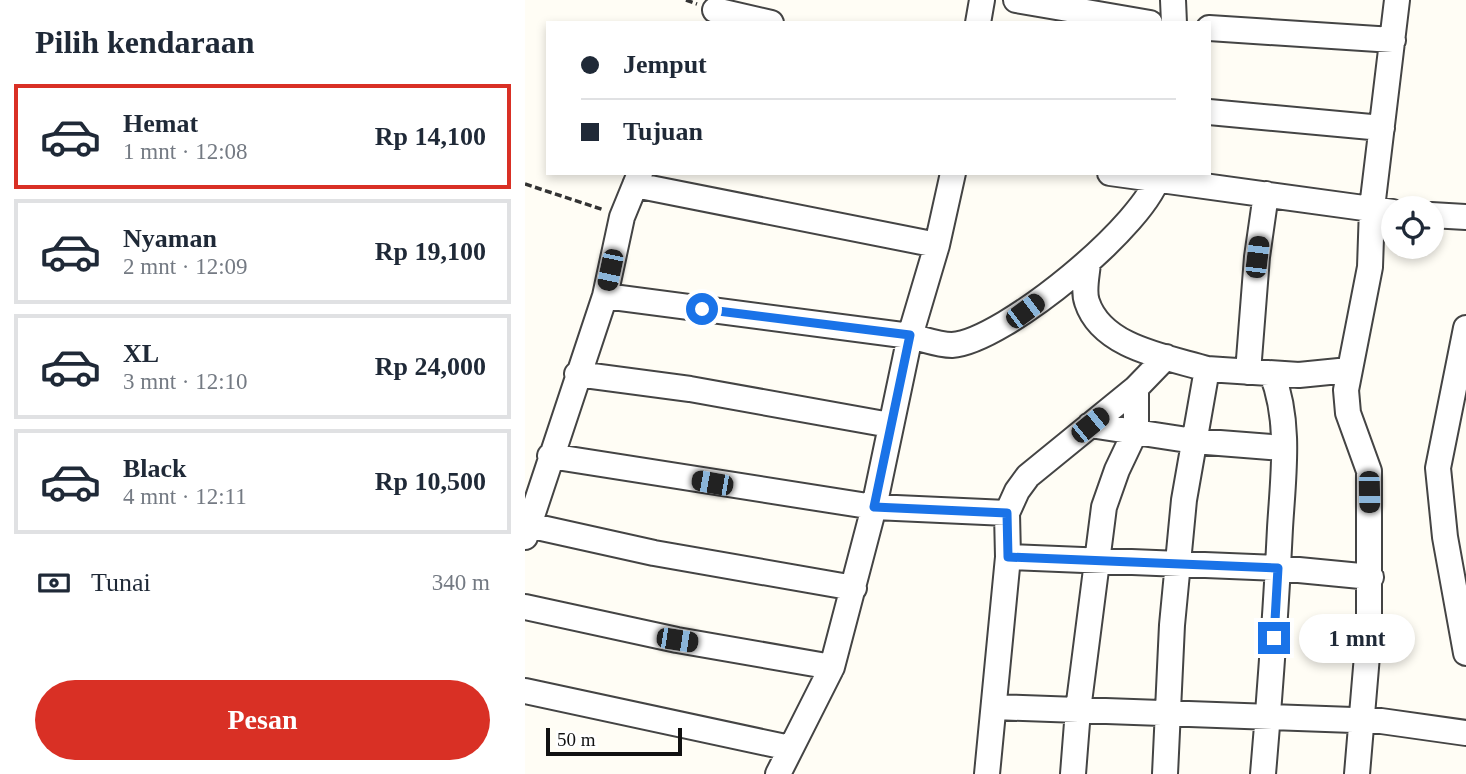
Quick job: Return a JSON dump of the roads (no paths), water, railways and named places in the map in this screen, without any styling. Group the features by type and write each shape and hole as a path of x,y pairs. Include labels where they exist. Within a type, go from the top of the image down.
{"street":[{"path":"978,21 982,0"},
{"path":"1016,0 1138,21"},
{"path":"1173,0 1174,21"},
{"path":"1383,196 1382,128 1397,0"},
{"path":"715,11 762,21"},
{"path":"1211,28 1393,40"},
{"path":"1211,112 1382,128"},
{"path":"778,774 832,667 874,507 910,335 937,244 953,175"},
{"path":"605,296 910,335 951,345 997,330 1088,263 1132,215 1158,176 1381,210"},
{"path":"854,589 527,531 549,456 605,296 622,217 637,179 937,244"},
{"path":"1263,774 1278,568 1283,448 1282,402 1260,373 1257,257 1266,194"},
{"path":"1444,215 1466,216"},
{"path":"1357,774 1371,577 1369,468 1348,413 1349,370 1381,219"},
{"path":"1088,263 1087,302 1099,324 1115,338 1207,369 1323,374 1349,370"},
{"path":"1466,328 1454,445 1438,479 1456,535 1466,653"},
{"path":"987,774 1008,557 1007,513 1017,491 1028,476 1136,387 1166,357"},
{"path":"1165,774 1178,562 1194,441 1207,369"},
{"path":"577,374 690,389 890,425"},
{"path":"1073,774 1078,710 1104,507 1117,470 1136,430 1136,387"},
{"path":"1090,425 1194,441 1283,448"},
{"path":"549,456 874,507 1007,513"},
{"path":"1008,557 1178,562 1371,577"},
{"path":"525,607 677,640 832,667"},
{"path":"525,691 790,748"},
{"path":"994,707 1381,721 1466,733"}]}
